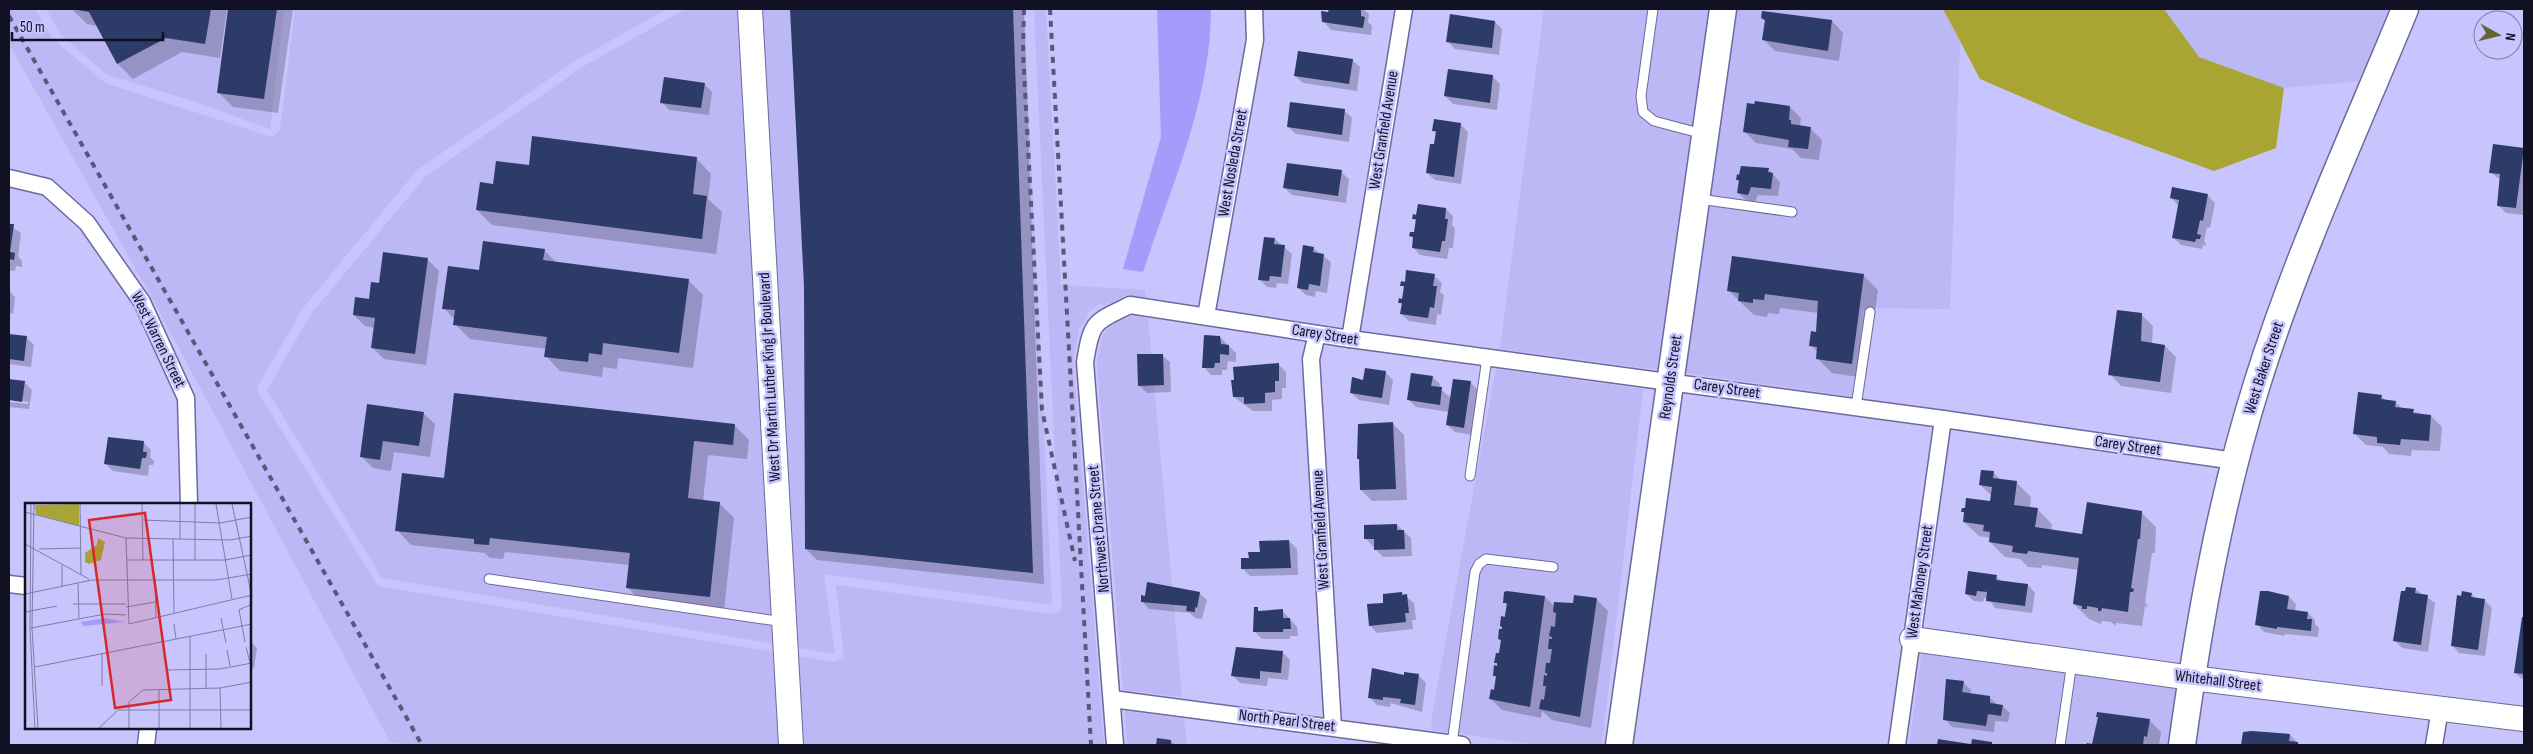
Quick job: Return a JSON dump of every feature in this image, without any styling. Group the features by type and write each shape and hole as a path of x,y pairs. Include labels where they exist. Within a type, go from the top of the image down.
{"main road":[{"name":"Reynolds Street","path":"1619,745 1723,9"},
{"name":"West Baker Street","path":"2182,745 2201,616 2235,462 2257,384 2281,314 2406,9"}],"street":[{"name":"West Dr Martin Luther King Jr Boulevard","path":"750,9 791,745"},
{"name":"West Nosleda Street","path":"1206,316 1255,40 1254,9"},
{"name":"West Granfield Avenue","path":"1350,339 1404,9"},
{"name":"West Warren Street","path":"9,178 47,186 87,223 142,302 186,398 189,503"},
{"name":"Carey Street","path":"1102,318 1130,305 1350,339 1943,419 2235,462"},
{"name":"Northwest Drane Street","path":"1102,318 1090,331 1085,362 1115,745"},
{"name":"West Granfield Avenue","path":"1317,334 1311,359 1333,727"},
{"name":"West Mahoney Street","path":"1897,745 1943,419"},
{"path":"9,584 25,586"},
{"name":"Whitehall Street","path":"1912,639 2192,678 2524,719"},
{"name":"North Pearl Street","path":"1112,699 1457,744"},
{"path":"2434,745 2440,709"},
{"path":"146,745 148,729"}],"lane":[{"path":"1654,9 1641,96 1643,112 1654,121 1705,135"},
{"path":"1696,199 1792,212"},
{"path":"1856,407 1870,312"},
{"path":"1470,476 1487,358"},
{"path":"1457,744 1475,572 1479,564 1486,559 1553,567"},
{"path":"488,579 784,622"},
{"path":"2060,745 2072,662"}],"shaded area":[{"path":"9,9 35,9 52,38 105,83 272,137 280,130 295,9 667,9 578,59 417,170 303,308 258,386 257,391 378,586 774,652 779,745 411,745 390,742 152,298 9,44"},
{"path":"46,9 284,9 270,129 190,100 107,75 61,35"},
{"path":"686,9 1024,9 1052,605 824,574 835,654 382,578 267,390 311,314 426,176 584,66"},
{"path":"1034,9 1046,9 1061,285 1145,290 1146,297 1124,296 1104,306 1101,303 1087,313 1088,316 1079,329 1073,362 1104,745 803,745 798,656 833,662 844,658 836,585 1051,614 1059,612 1062,607"},
{"path":"1157,9 1211,9 1209,43 1197,109 1177,175 1143,272 1123,269 1161,137"},
{"path":"1544,9 1711,9 1661,370 1500,349"},
{"path":"1735,9 1943,9 1960,42 1950,309 1861,308 1858,397 1684,373"},
{"path":"1943,9 2164,9 2199,57 2284,88 2276,148 2214,171 2082,123 1980,79"},
{"path":"2164,9 2393,9 2363,81 2284,88 2199,57"},
{"path":"1132,316 1148,318 1182,697 1123,690 1097,362 1102,336 1110,326"},
{"path":"1496,369 1643,389 1602,745 1538,745 1431,730 1433,710"},
{"path":"1922,651 2178,687 2170,745 1909,745"},
{"path":"1125,711 1184,719 1187,745 1127,745"}],"building":[{"path":"72,9 211,9 205,44 166,38 117,64 89,12"},
{"path":"228,9 277,9 264,99 217,93"},
{"path":"790,9 1013,9 1033,573 805,549 804,286"},
{"path":"1329,9 1361,9 1361,16 1365,17 1363,28 1322,22 1321,11 1328,12"},
{"path":"1762,11 1832,20 1828,51 1762,40 1765,20 1761,18"},
{"path":"1450,14 1495,21 1492,48 1446,42"},
{"path":"1298,51 1353,59 1349,84 1294,76"},
{"path":"1448,69 1493,75 1490,103 1444,96"},
{"path":"664,77 705,83 701,108 660,103"},
{"path":"1755,101 1790,106 1789,120 1791,120 1791,124 1811,127 1808,149 1788,147 1789,140 1743,132 1747,103 1754,104"},
{"path":"1290,102 1345,109 1342,135 1287,127"},
{"path":"1434,119 1461,123 1454,177 1426,173 1430,144 1434,144 1436,131 1432,131"},
{"path":"532,136 697,157 693,194 707,196 702,239 476,210 480,182 493,184 496,161 529,165"},
{"path":"2493,144 2524,148 2516,208 2497,206 2500,174 2489,173"},
{"path":"1287,163 1342,170 1338,196 1283,188"},
{"path":"1741,166 1769,168 1768,172 1773,173 1771,189 1751,187 1748,195 1737,193 1739,180 1736,180"},
{"path":"2172,187 2208,194 2203,221 2200,220 2197,234 2201,235 2200,239 2196,239 2195,242 2172,238 2179,200 2170,198"},
{"path":"1418,204 1446,208 1445,219 1448,219 1445,241 1442,241 1440,252 1412,248 1413,237 1409,236 1410,232 1414,232 1416,219 1412,219 1413,214 1416,215"},
{"path":"9,224 14,224 10,252 15,253 14,260 9,259"},
{"path":"1264,237 1275,238 1274,244 1285,245 1281,277 1270,276 1269,281 1258,280"},
{"path":"483,241 545,249 543,260 689,279 679,353 603,343 602,355 589,353 588,362 544,357 547,337 453,325 455,310 442,309 448,266 479,270"},
{"path":"1303,245 1314,247 1313,252 1324,254 1320,286 1309,284 1308,290 1297,288"},
{"path":"383,252 428,258 415,354 371,348 375,318 353,315 355,297 369,299 371,282 379,283"},
{"path":"1732,256 1864,274 1852,364 1816,359 1817,347 1809,346 1811,331 1816,332 1818,301 1765,294 1764,300 1753,299 1753,303 1738,301 1739,293 1727,291"},
{"path":"1406,270 1435,274 1433,286 1437,286 1434,308 1430,307 1428,318 1400,314 1402,303 1398,303 1399,298 1402,299 1404,286 1400,286 1401,281 1405,282"},
{"path":"2117,310 2142,313 2141,341 2165,345 2160,382 2108,375"},
{"path":"9,334 27,336 24,361 9,359"},
{"path":"1204,335 1220,336 1221,344 1229,345 1229,355 1220,354 1220,363 1215,363 1214,368 1202,368"},
{"path":"1137,354 1163,354 1164,385 1138,386"},
{"path":"1279,363 1279,381 1275,381 1275,392 1265,393 1265,403 1244,404 1244,397 1233,397 1231,380 1234,380 1233,367"},
{"path":"1365,368 1386,371 1382,398 1350,393 1352,377 1363,380"},
{"path":"1411,373 1433,376 1431,386 1442,387 1440,405 1407,400"},
{"path":"9,379 25,381 22,402 9,400"},
{"path":"1453,379 1471,381 1464,428 1446,425"},
{"path":"2358,392 2382,395 2381,399 2396,401 2395,407 2414,409 2413,413 2431,415 2429,441 2401,439 2400,445 2377,443 2377,437 2353,434"},
{"path":"454,393 735,424 733,445 694,441 688,498 720,502 710,597 626,588 630,553 490,538 489,545 474,544 474,539 395,531 402,473 444,478"},
{"path":"367,404 424,412 419,446 383,441 380,460 360,457"},
{"path":"1393,422 1396,489 1360,490 1359,459 1357,459 1358,424"},
{"path":"108,437 144,441 143,452 147,452 146,458 142,458 140,469 104,464"},
{"path":"1981,470 1994,471 1993,478 2017,481 2014,505 2038,508 2035,527 2082,534 2087,502 2142,511 2140,539 2138,539 2131,588 2134,589 2133,592 2130,592 2128,612 2102,608 2101,611 2098,611 2098,608 2087,606 2087,609 2082,609 2082,606 2073,604 2079,558 2028,551 2027,554 2012,552 2013,546 1989,542 1990,532 1983,531 1984,525 1963,522 1964,512 1961,512 1962,508 1965,508 1966,498 1990,501 1992,487 1979,485"},
{"path":"1397,524 1397,530 1404,530 1405,549 1374,550 1374,539 1364,539 1364,525"},
{"path":"1289,540 1291,568 1241,569 1241,558 1249,558 1248,552 1260,552 1259,541"},
{"path":"1968,571 1997,575 1996,580 2028,584 2025,606 1986,601 1987,592 1977,591 1976,596 1965,594"},
{"path":"1147,582 1200,592 1195,612 1186,611 1187,606 1141,602 1141,595 1145,596"},
{"path":"2406,587 2416,588 2415,593 2428,595 2421,645 2393,641 2401,591 2405,591"},
{"path":"2260,591 2289,596 2287,609 2308,612 2307,619 2312,619 2311,631 2277,627 2277,629 2255,625"},
{"path":"2462,591 2472,593 2471,597 2485,599 2478,650 2451,646 2457,595 2461,596"},
{"path":"1402,592 1402,595 1407,594 1409,613 1405,613 1406,622 1369,626 1367,604 1383,603 1383,594"},
{"path":"1504,592 1545,596 1530,707 1489,699 1491,689 1494,690 1496,676 1493,676 1494,665 1497,666 1497,663 1494,663 1496,653 1499,653 1501,640 1498,639 1499,629 1502,629 1500,626 1501,616 1505,617 1507,603 1503,603"},
{"path":"1574,595 1597,598 1580,717 1539,709 1541,699 1544,700 1546,686 1543,686 1544,675 1547,676 1547,673 1545,673 1546,663 1550,663 1552,649 1548,649 1549,639 1552,639 1549,636 1551,626 1555,627 1556,613 1553,612 1554,602 1573,603"},
{"path":"1254,607 1258,607 1258,611 1283,609 1283,618 1290,618 1291,629 1283,629 1283,632 1253,632"},
{"path":"2522,617 2524,617 2524,674 2514,673"},
{"path":"1236,647 1283,651 1281,673 1260,671 1260,679 1231,676"},
{"path":"1372,668 1404,675 1404,672 1419,674 1415,705 1400,703 1401,699 1383,697 1383,700 1368,698"},
{"path":"1946,679 1964,681 1962,692 1990,696 1990,703 2003,705 2001,716 1988,714 1986,726 1943,720"},
{"path":"2097,712 2150,719 2147,737 2144,736 2143,745 2086,745 2087,743 2092,744 2098,717 2096,717"},
{"path":"2243,732 2290,734 2289,741 2298,742 2298,745 2241,745"},
{"path":"1157,738 1171,740 1171,745 1156,745"},
{"path":"1938,739 1970,744 1970,745 1937,745"},
{"path":"1972,739 1992,742 1992,745 1971,745"}],"railway":[{"path":"1024,9 1023,52 1042,410 1075,561"},
{"path":"1050,9 1091,745"},
{"path":"9,16 422,745"}]}
